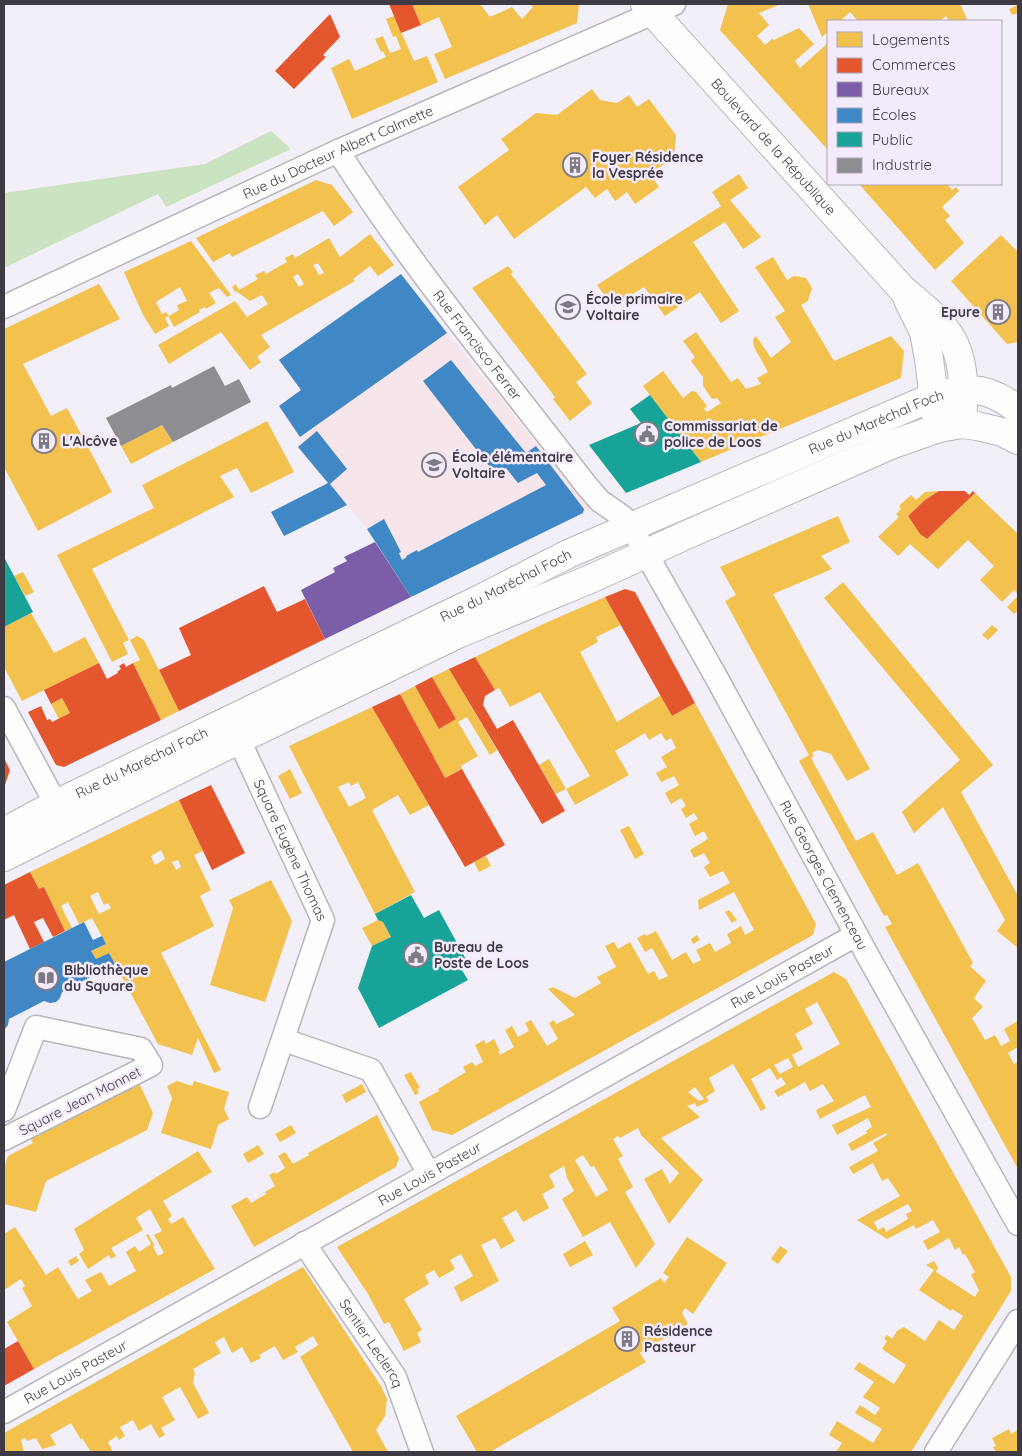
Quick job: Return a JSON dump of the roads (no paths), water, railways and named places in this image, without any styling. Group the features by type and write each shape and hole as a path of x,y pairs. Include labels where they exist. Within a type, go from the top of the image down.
{"main road":[{"name":"Boulevard de la République","path":"657,7 903,290 946,329 955,344 960,360 964,389 950,426"},
{"name":"Boulevard de la République","path":"903,290 924,332 930,359 932,398 950,426"},
{"name":"Rue du Maréchal Foch","path":"4,832 62,814 235,729 568,554 932,398 964,389 978,390 1004,399 1018,410"},
{"name":"Rue du Maréchal Foch","path":"235,729 595,577 893,444 950,426 977,426 1002,432 1018,440"},
{"name":"Rue du Maréchal Foch","path":"4,857 62,814"}],"street":[{"name":"Rue du Docteur Albert Calmette","path":"4,307 338,151 657,7"},
{"name":"Rue Francisco Ferrer","path":"338,151 376,210 414,263 580,478 600,501 623,517 631,527"},
{"name":"Rue Georges Clemenceau","path":"631,527 1018,1224"},
{"path":"4,708 62,814"},
{"name":"Square Eugène Thomas","path":"235,729 323,920 260,1108"},
{"name":"Rue Louis Pasteur","path":"4,1412 856,935"},
{"name":"Square Jean Monnet","path":"4,1110 36,1027 141,1049 151,1065 4,1139"},
{"path":"284,1040 371,1070 429,1174"},
{"name":"Sentier Leclercq","path":"304,1243 395,1377 422,1452"},
{"path":"936,1452 1018,1321"}],"place":[{"name":"Foyer Résidence la Vesprée","path":"575,165"},
{"name":"École primaire Voltaire","path":"568,307"},
{"name":"Epure","path":"998,312"},
{"name":"Commissariat de police de Loos","path":"647,434"},
{"name":"L'Alcôve","path":"44,441"},
{"name":"École élémentaire Voltaire","path":"434,465"},
{"name":"Bureau de Poste de Loos","path":"416,955"},
{"name":"Bibliothèque du Square","path":"46,978"},
{"name":"Résidence Pasteur","path":"627,1339"}]}
